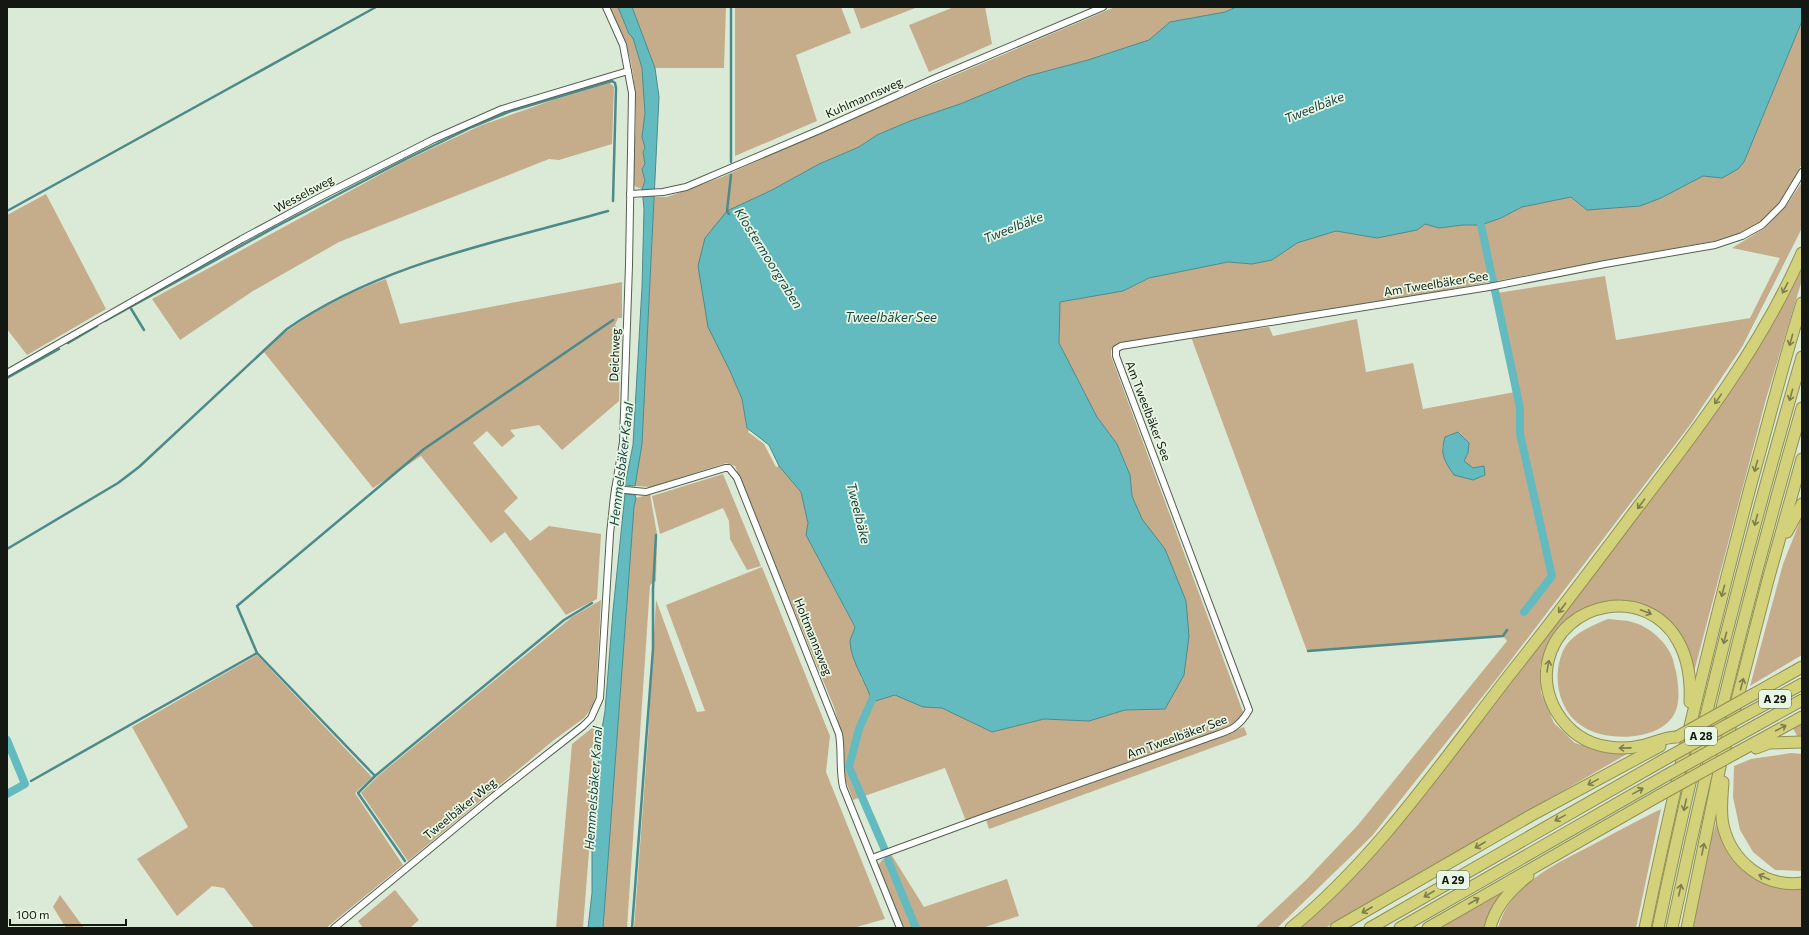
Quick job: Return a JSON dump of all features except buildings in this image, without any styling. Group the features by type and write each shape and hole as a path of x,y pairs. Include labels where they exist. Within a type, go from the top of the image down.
{"highway":[{"path":"1291,928 1352,870 1393,824 1541,635 1665,473 1720,397 1766,324 1802,253"},
{"path":"1644,928 1690,722 1736,541 1802,303"},
{"name":"A 28","path":"1658,928 1680,823 1722,650 1751,539 1802,357"},
{"name":"A 28","path":"1672,928 1701,792 1733,662 1802,408"},
{"path":"1687,928 1721,762 1768,580 1802,459"},
{"path":"1768,580 1775,574 1788,530 1802,504"},
{"path":"1677,737 1670,737 1634,748 1608,747 1592,744 1578,736 1568,727 1552,703 1547,688 1546,670 1550,653 1556,641 1570,624 1580,616 1595,609 1610,606 1635,608 1652,614 1661,621 1671,630 1678,640 1688,667 1690,702 1688,714 1690,722"},
{"path":"1336,928 1530,816 1677,737 1802,667"},
{"name":"A 29","path":"1370,928 1667,758 1802,684"},
{"name":"A 29","path":"1400,928 1667,775 1802,700"},
{"path":"1428,928 1579,840 1802,717"},
{"path":"1736,753 1769,743 1802,742"},
{"path":"1721,762 1723,778 1721,809 1723,825 1731,848 1742,862 1759,875 1778,882 1802,883"},
{"path":"1490,928 1492,921 1504,899 1518,884 1567,852 1579,840"}],"street":[{"name":"Deichweg","path":"598,706 600,698 610,534 615,490 623,442 633,194 632,93 623,45 606,7"},
{"name":"Kuhlmannsweg","path":"633,194 663,192 686,187 933,79 1103,7"},
{"name":"Wesselsweg","path":"7,373 242,239 434,139 502,109 628,71"},
{"name":"Am Tweelbäker See","path":"872,858 984,817 1205,740 1236,727 1242,722 1249,710 1116,356 1116,349 1121,346 1489,287 1605,264 1716,245 1742,236 1762,225 1782,205 1802,172"},
{"name":"Holtmannsweg","path":"615,490 646,492 725,468 729,468 737,478 839,734 841,747 841,780 900,928"},
{"name":"Tweelbäker Weg","path":"334,928 494,796 583,726 591,718 598,706"}],"shaded area":[{"path":"609,7 618,7 629,34 633,38 642,68 645,113 642,137 645,148 643,152 645,164 642,169 645,181 642,189 634,186 633,181 636,119 633,73 628,51"},
{"path":"632,7 726,7 724,68 655,68"},
{"path":"735,7 841,7 851,33 796,55 817,121 735,156"},
{"path":"853,7 918,7 861,29"},
{"path":"954,7 985,7 992,44 929,72 909,25"},
{"path":"1115,7 1236,7 1225,12 1170,22 1149,40 1088,60 1028,76 960,104 910,121 877,135 859,147 819,164 772,190 727,211 730,371 742,399 747,428 749,430 748,432 764,444 776,467 779,466 801,492 808,523 806,535 855,628 861,678 868,688 872,702 895,695 923,707 942,708 992,732 1044,719 1089,721 1125,710 1165,709 1165,549 1142,519 1132,496 1130,475 1117,444 1097,417 1059,343 1060,302 1123,291 1149,278 1228,262 1252,264 1272,260 1297,243 1336,231 1377,238 1425,224 1439,228 1463,225 1481,225 1501,218 1522,207 1571,197 1587,210 1661,198 1703,176 1722,178 1744,162 1802,21 1802,164 1780,203 1760,222 1740,233 1715,241 1342,309 1193,333 1118,343 1111,350 1111,356 1243,712 1240,722 1204,738 966,821 945,768 853,800 843,774 842,735 834,707 735,466 726,463 651,487 635,486 642,444 654,197 667,197 722,177 823,131"},
{"path":"610,83 614,87 612,144 559,160 549,159 339,242 253,291 180,340 152,299 405,161 482,125 553,100"},
{"path":"1802,182 1802,228 1742,347 1690,425 1498,677 1372,836 1277,928 1255,928 1306,880 1358,825 1507,641 1503,636 1307,651 1191,337 1269,327 1273,336 1357,319 1366,372 1413,363 1423,409 1515,392 1518,429 1523,429 1523,408 1497,293 1605,276 1616,340 1750,318 1780,258 1732,248 1765,228 1786,206","holes":["1459,432 1469,443 1468,453 1464,461 1473,468 1442,448 1445,437"]},
{"path":"46,194 106,309 27,355 7,329 7,215"},
{"path":"1802,261 1802,280 1766,399 1694,672 1691,663 1646,608 1628,601 1610,601 1594,605 1576,614 1551,640 1540,666 1541,693 1554,723 1575,743 1609,753 1627,754 1325,928 1297,928 1349,878 1669,475"},
{"path":"386,279 400,324 622,282 622,318 618,318 615,325 618,330 621,331 619,401 562,450 539,425 510,430 515,436 502,447 487,431 473,443 518,498 504,511 530,541 549,526 601,534 597,599 566,615 505,532 491,543 421,456 373,488 264,352 287,331 324,307"},
{"path":"723,474 761,566 747,570 730,539 729,521 723,508 660,534 652,496"},
{"path":"650,494 657,534 656,581 650,585 627,928 603,928 634,507 636,498"},
{"path":"1802,516 1802,655 1750,686 1783,564"},
{"path":"762,567 830,736 826,772 885,919 853,928 634,928 648,738 656,600 697,712 705,711 666,605"},
{"path":"601,600 596,695 593,706 584,718 554,740 408,861 361,793 378,776 572,617"},
{"path":"1608,619 1629,621 1644,627 1661,640 1673,659 1678,685 1677,707 1671,719 1662,727 1649,733 1620,737 1593,732 1582,726 1574,719 1562,701 1559,690 1558,668 1565,647 1579,634"},
{"path":"257,655 372,777 355,793 403,865 326,928 254,928 224,888 212,886 177,916 137,859 188,827 132,727"},
{"path":"1802,723 1802,737 1797,736 1793,728"},
{"path":"597,724 597,749 583,928 556,928 572,744"},
{"path":"1244,727 1247,735 989,829 986,820"},
{"path":"1791,753 1802,754 1802,871 1775,870 1753,852 1740,830 1733,797 1734,766 1751,759"},
{"path":"1661,809 1636,928 1498,928 1504,912 1513,899 1537,876 1566,858"},
{"path":"1717,820 1721,839 1726,850 1732,859 1749,875 1769,885 1791,889 1802,888 1802,928 1693,928 1711,840"},
{"path":"891,854 924,907 1007,879 1019,916 982,928 904,928 878,865 882,860"},
{"path":"1504,889 1495,905 1487,928 1438,928"},
{"path":"395,890 419,920 410,928 363,928 358,921"},
{"path":"60,895 84,928 66,928 53,907"}],"water":[{"path":"618,7 632,7 655,68 659,97 642,444 635,486 625,485 633,445 642,287 644,209 642,189 645,181 642,169 645,164 643,152 645,148 642,137 645,113 642,68 633,38 629,34"},
{"name":"Tweelbäker See","path":"1236,7 1802,7 1802,21 1744,162 1738,169 1722,178 1703,176 1661,198 1640,206 1587,210 1571,197 1522,207 1501,218 1481,225 1463,225 1439,228 1425,224 1417,230 1377,238 1336,231 1297,243 1272,260 1252,264 1228,262 1149,278 1123,291 1060,302 1059,343 1097,417 1117,444 1130,475 1132,496 1142,519 1165,549 1186,601 1189,636 1184,675 1165,709 1125,710 1089,721 1044,719 992,732 942,708 923,707 895,695 872,702 851,650 850,640 855,627 806,535 808,523 801,492 779,466 769,445 747,428 742,399 708,327 698,266 705,238 727,211 772,190 819,164 859,147 877,135 910,121 960,104 1028,76 1088,60 1149,40 1170,22 1225,12"},
{"path":"1458,432 1469,443 1468,453 1464,461 1473,468 1484,466 1485,475 1473,480 1454,475 1444,457 1443,448 1445,437"},
{"path":"625,494 635,495 636,498 634,507 603,928 588,928 592,893 592,841 600,740 605,711 613,611"}],"waterway":[{"path":"7,211 376,7"},
{"name":"Klostermoorgraben","path":"731,7 731,162"},
{"path":"105,321 279,225 408,158 472,127 511,111 612,81 615,83 616,88 613,201"},
{"name":"Klostermoorgraben","path":"729,214 727,211 731,175"},
{"path":"7,549 118,483 139,467 287,329 324,306 362,287 442,257 608,211"},
{"path":"1481,225 1520,408 1520,434 1552,576 1524,612"},
{"path":"130,307 144,330"},
{"path":"592,603 564,620 375,776 257,653 237,606 424,449 613,320"},
{"path":"68,343 97,326"},
{"path":"7,378 59,349"},
{"path":"632,928 653,649 653,589 656,535"},
{"path":"1308,651 1503,636 1507,630"},
{"path":"31,781 257,653"},
{"path":"875,693 859,729 849,767 884,848"},
{"path":"7,740 25,784 7,794"},
{"path":"375,776 358,793 405,861"},
{"path":"888,860 916,928"}],"water label":[{"name":"Tweelbäke","path":"1314,107"},
{"name":"Tweelbäke","path":"1013,227"},
{"name":"Hemmelsbäker Kanal","path":"621,464"},
{"name":"Tweelbäke","path":"859,513"},
{"name":"Hemmelsbäker Kanal","path":"593,788"}]}
